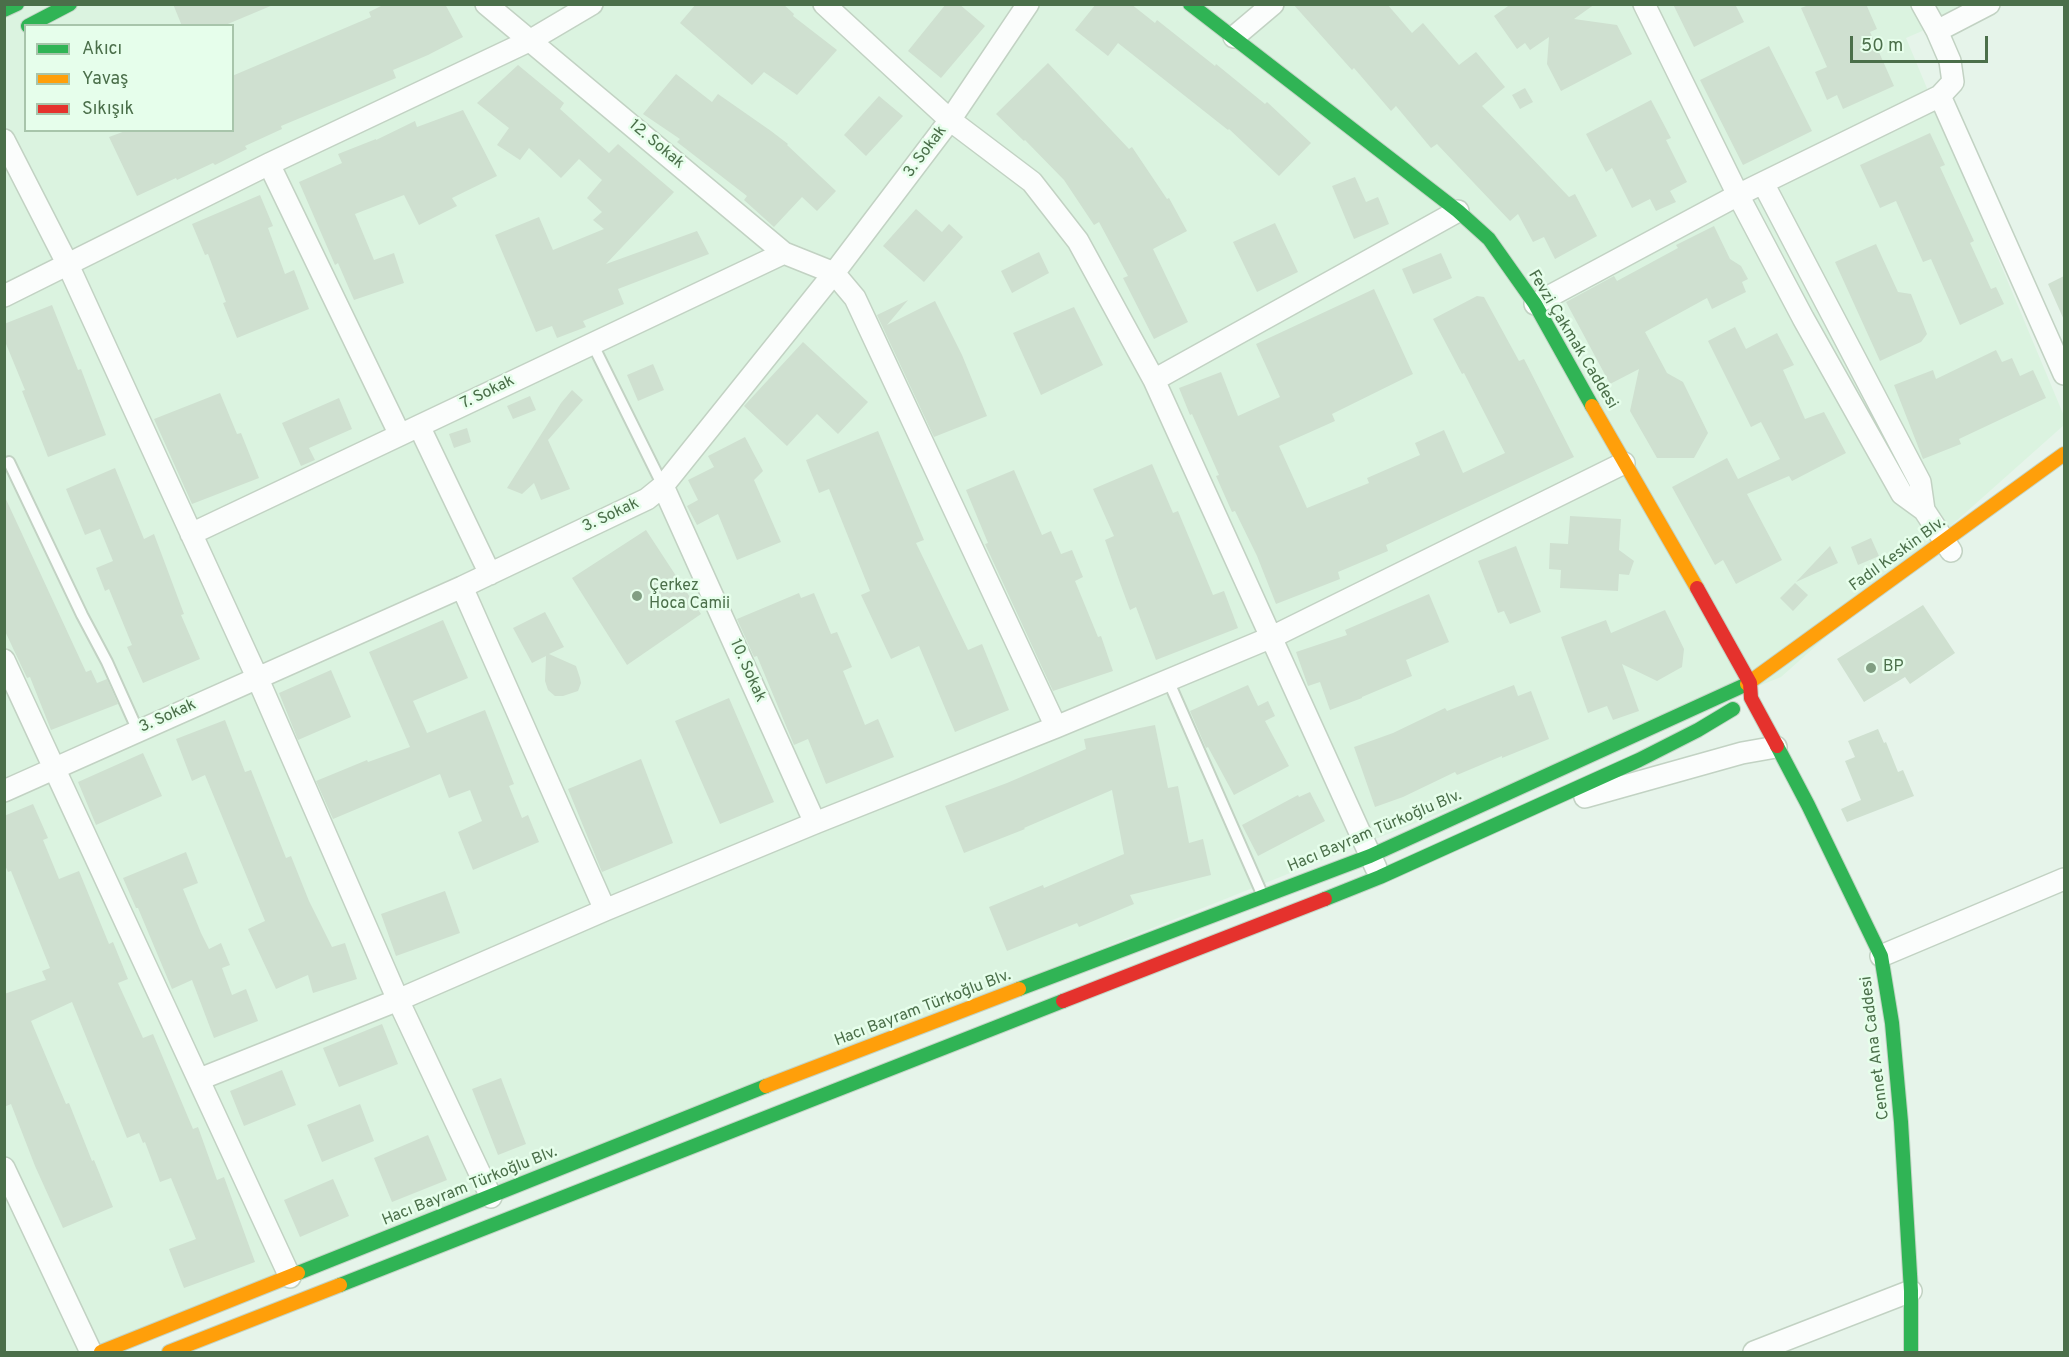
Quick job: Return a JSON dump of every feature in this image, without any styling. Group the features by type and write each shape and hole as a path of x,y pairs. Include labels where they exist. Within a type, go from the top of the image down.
{"street":[{"path":"4,10 17,4"},
{"path":"31,24 70,4"},
{"name":"12. Sokak","path":"486,4 784,253 834,273"},
{"path":"4,296 269,164 531,40 592,4"},
{"path":"824,4 950,120 1032,182 1078,241 1154,380 1380,877"},
{"name":"3. Sokak","path":"4,791 462,587 647,499 663,486 834,273 950,120 1028,4"},
{"name":"Fevzi Çakmak Caddesi","path":"1190,4 1458,211 1489,238 1535,304 1732,648 1750,683 1751,698"},
{"path":"1234,37 1273,4"},
{"path":"1644,4 1738,195 1803,318 1902,494 1924,510 1948,547"},
{"path":"1535,304 1738,195 1940,96 1953,82 1950,61 1922,4"},
{"path":"1937,31 1989,4"},
{"path":"1940,96 2064,374"},
{"path":"4,140 68,265 257,677 398,1000 491,1197"},
{"path":"269,164 400,435"},
{"path":"1762,183 1920,482 1924,510"},
{"path":"1154,380 1458,211"},
{"name":"7. Sokak","path":"191,534 784,253"},
{"path":"834,273 855,298 1056,727"},
{"path":"419,426 490,574"},
{"name":"Fadıl Keskin Blv.","path":"1751,698 1948,547 2064,454"},
{"path":"200,1079 398,1000 605,910 1272,637 1624,463"},
{"name":"10. Sokak","path":"663,486 815,823"},
{"name":"Fadıl Keskin Blv.","path":"1750,683 1948,547 2008,512"},
{"path":"462,587 605,910"},
{"path":"4,660 290,1277"},
{"name":"Hacı Bayram Türkoğlu Blv.","path":"101,1353 802,1072 1370,856 1750,683"},
{"path":"169,1353 1380,877 1639,760 1698,730 1751,698"},
{"name":"Cennet Ana Caddesi","path":"1751,698 1808,805 1881,956 1895,1056 1911,1291 1911,1353"},
{"path":"1503,821 1742,753 1776,747"},
{"path":"1881,956 2064,879"},
{"path":"4,1168 91,1353"},
{"path":"1754,1353 1911,1291"}],"lane":[{"path":"592,343 663,486"},
{"path":"9,462 138,730"},
{"path":"1167,680 1263,896"}],"shaded area":[{"path":"5,5 1982,5 1906,38 2064,416 2064,425 1781,677 91,1352 5,1352"}],"building":[{"path":"173,4 273,4 228,24 181,24"},
{"path":"385,4 445,4 463,37 393,70 396,78 281,126 282,129 245,146 247,149 215,165 213,163 137,196 109,137 123,132 234,132 234,75 371,17 369,12"},
{"path":"696,4 783,4 794,14 793,16 837,50 797,95 764,72 752,85 680,23"},
{"path":"946,4 959,4 985,26 941,78 908,51"},
{"path":"1096,4 1131,4 1155,23 1157,20 1265,104 1267,102 1311,143 1279,176 1229,129 1118,43 1108,56 1075,30"},
{"path":"1293,4 1387,4 1412,33 1423,23 1459,65 1476,52 1505,87 1482,106 1569,197 1575,194 1597,236 1555,259 1544,237 1533,242 1518,214 1510,221 1437,144 1431,148 1396,106 1391,111"},
{"path":"1511,4 1595,4 1574,19 1617,25 1632,54 1561,91 1547,64 1549,37 1530,50 1525,43 1517,49 1494,16"},
{"path":"1673,4 1735,4 1744,22 1694,47"},
{"path":"1811,4 1866,4 1877,29 1870,32 1894,86 1843,109 1837,95 1827,100 1815,72 1827,67 1801,8"},
{"path":"1769,46 1812,131 1743,165 1700,80"},
{"path":"1048,63 1129,149 1132,147 1167,199 1169,198 1187,231 1153,249 1188,322 1154,339 1123,278 1128,276 1099,222 1094,225 1064,180 996,114"},
{"path":"518,65 564,103 560,109 609,153 618,144 674,192 606,264 697,231 709,254 618,289 624,304 583,321 586,327 557,338 552,326 536,332 495,235 539,217 553,250 604,229 593,220 602,212 587,198 602,180 579,159 561,178 529,148 520,160 497,145 509,128 477,103"},
{"path":"676,74 712,102 718,94 771,131 788,144 836,191 817,211 802,197 774,227 744,200 747,196 677,142 680,139 643,114"},
{"path":"1525,88 1533,102 1520,109 1512,95"},
{"path":"879,96 903,116 866,156 844,135"},
{"path":"1651,100 1671,138 1666,140 1687,182 1670,191 1676,202 1656,211 1650,199 1632,208 1612,168 1606,172 1586,134"},
{"path":"463,110 497,176 452,198 457,206 419,225 404,195 355,214 374,260 394,253 404,283 354,300 338,263 335,265 299,182 342,163 338,154 376,140 415,121 417,127"},
{"path":"1930,133 1945,165 1940,167 1974,241 1970,243 1991,289 1996,287 2004,304 1960,325 1931,259 1923,262 1896,201 1880,208 1860,165"},
{"path":"1355,177 1366,202 1378,197 1389,224 1354,239 1332,186"},
{"path":"260,195 273,226 268,228 285,274 294,270 309,309 237,338 223,303 226,302 208,254 205,255 192,224"},
{"path":"916,209 942,232 949,224 963,237 924,282 883,246"},
{"path":"1275,223 1298,272 1257,292 1233,242"},
{"path":"1714,226 1730,259 1741,266 1748,279 1742,282 1746,292 1712,309 1707,298 1645,332 1667,373 1683,382 1708,433 1694,458 1657,458 1630,411 1639,369 1610,384 1566,302 1614,276 1617,281 1678,248 1676,245"},
{"path":"1876,244 1898,292 1911,294 1927,334 1921,342 1880,361 1835,262"},
{"path":"1039,252 1049,273 1012,293 1001,271"},
{"path":"1441,253 1452,278 1413,294 1402,269"},
{"path":"2064,276 2064,320 2048,284"},
{"path":"1374,289 1413,374 1332,414 1335,421 1279,446 1307,508 1369,483 1367,478 1420,455 1415,443 1444,430 1463,473 1505,453 1433,319 1477,296 1484,297 1519,361 1524,359 1574,457 1386,545 1388,551 1338,572 1340,579 1276,604 1257,556 1235,511 1232,512 1216,476 1219,475 1179,388 1221,372 1238,416 1280,397 1256,344"},
{"path":"908,300 887,325 935,301 962,355 987,416 934,437 877,315"},
{"path":"52,305 78,370 81,369 106,435 48,457 22,391 25,390 4,339 4,324"},
{"path":"1074,307 1103,365 1041,395 1013,333"},
{"path":"1735,327 1746,349 1777,333 1794,365 1783,370 1805,419 1824,412 1846,453 1792,481 1789,476 1747,494 1782,560 1736,584 1723,560 1715,565 1672,487 1727,458 1738,479 1780,459 1761,422 1751,427 1708,341"},
{"path":"803,342 868,402 838,434 817,414 787,446 744,406"},
{"path":"1996,350 2002,362 2012,358 2020,376 2033,370 2046,398 1959,439 1961,444 1923,459 1894,385 1933,370 1936,379"},
{"path":"653,364 664,390 638,401 627,375"},
{"path":"572,390 583,400 548,440 570,489 541,500 534,483 522,494 507,488 561,403"},
{"path":"220,393 237,434 241,433 259,478 192,504 154,419"},
{"path":"530,396 536,410 513,419 507,406"},
{"path":"339,398 352,429 309,448 315,460 301,466 282,423"},
{"path":"467,428 471,442 454,448 449,434"},
{"path":"878,431 924,540 916,543 968,650 982,644 1009,710 955,732 919,646 891,659 861,595 870,591 829,489 819,493 806,460"},
{"path":"745,437 763,471 754,480 781,542 737,560 718,514 697,525 687,506 698,500 688,480 714,467 708,456"},
{"path":"1152,464 1173,513 1178,511 1213,595 1224,591 1238,628 1156,660 1136,607 1130,610 1120,583 1105,540 1114,536 1093,489"},
{"path":"115,468 144,539 154,534 184,614 181,615 200,659 143,683 127,647 132,645 109,589 105,591 96,568 113,561 100,529 85,535 66,489"},
{"path":"1014,470 1042,535 1051,531 1061,554 1072,550 1083,577 1075,581 1098,637 1101,636 1113,671 1053,691 985,544 988,543 966,490"},
{"path":"4,495 86,672 91,670 97,683 107,679 118,704 51,730 30,677 27,678 4,629"},
{"path":"1570,516 1621,519 1619,550 1634,561 1629,575 1619,574 1618,591 1560,588 1561,570 1549,569 1550,543 1568,544"},
{"name":"Çerkez Hoca Camii","path":"646,530 701,614 627,665 572,578"},
{"path":"1871,538 1879,556 1858,565 1851,547"},
{"path":"1516,546 1541,612 1510,624 1504,611 1498,613 1478,561"},
{"path":"1830,546 1838,563 1796,582"},
{"path":"1795,583 1808,595 1793,611 1780,598"},
{"path":"799,593 801,598 814,593 831,634 837,632 852,667 843,671 865,725 878,719 894,757 826,784 808,739 794,745 757,656 754,657 737,619"},
{"path":"1429,594 1449,642 1406,660 1412,676 1330,710 1320,682 1308,686 1296,652 1347,635 1345,630"},
{"path":"1923,605 1955,653 1910,684 1905,677 1864,702 1837,659"},
{"path":"1665,610 1684,649 1682,667 1657,681 1622,664 1639,711 1613,720 1607,706 1588,713 1561,637 1606,620 1611,633"},
{"path":"545,612 564,647 549,654 576,666 580,678 578,691 563,696 555,696 548,690 545,681 546,656 532,663 513,628"},
{"path":"443,620 468,678 413,701 427,733 485,710 514,784 509,786 522,818 528,815 539,842 473,870 458,832 482,821 470,790 449,798 440,774 333,819 316,781 367,760 368,762 410,747 369,652"},
{"path":"331,670 351,717 298,740 279,693"},
{"path":"1248,685 1258,706 1268,701 1275,716 1265,721 1289,766 1234,795 1208,747 1206,748 1190,711"},
{"path":"1514,685 1518,696 1531,691 1549,739 1457,775 1455,772 1403,797 1375,807 1354,747 1393,733 1445,708 1447,711"},
{"path":"729,698 774,802 720,824 675,721"},
{"path":"225,720 245,772 251,770 286,858 291,856 309,901 332,947 345,943 357,979 313,993 308,975 276,989 248,929 265,921 205,775 192,781 176,739"},
{"path":"1155,725 1168,788 1178,786 1189,843 1203,839 1211,875 1130,895 1134,904 1079,927 1077,923 1007,951 989,907 1043,885 1044,888 1124,854 1112,790 1025,829 964,853 945,806 1007,783 1086,749 1084,739"},
{"path":"1878,729 1898,772 1903,770 1914,796 1847,822 1841,809 1861,800 1845,761 1855,757 1848,741"},
{"path":"143,753 162,796 96,825 78,782"},
{"path":"641,759 673,843 602,872 568,789"},
{"path":"1310,792 1325,821 1258,856 1242,825 1298,795 1299,797"},
{"path":"33,804 48,838 43,840 59,879 79,871 109,944 113,942 128,979 118,983 143,1038 153,1034 193,1129 198,1127 217,1180 224,1177 255,1262 184,1288 169,1249 196,1239 171,1178 160,1182 145,1142 143,1143 139,1133 127,1138 72,1002 31,1021 113,1207 63,1228 35,1166 11,1104 4,1107 4,994 46,980 42,971 50,968 11,871 8,872 4,863 4,816"},
{"path":"186,852 198,883 183,889 201,933 209,949 221,943 230,965 222,968 232,995 246,989 258,1021 214,1038 192,980 172,989 123,878"},
{"path":"445,891 460,933 396,956 381,914"},
{"path":"382,1024 398,1064 339,1087 323,1048"},
{"path":"282,1070 296,1105 244,1126 230,1091"},
{"path":"501,1078 526,1144 498,1155 472,1089"},
{"path":"360,1104 374,1141 322,1162 307,1125"},
{"path":"428,1135 447,1180 392,1202 374,1158"},
{"path":"333,1179 349,1216 300,1237 284,1200"}],"traffic: fast":[{"path":"4,10 17,4"},
{"path":"32,24 70,4"},
{"path":"1190,4 1458,211 1489,239 1535,304 1592,406"},
{"path":"1019,989 1370,856 1747,684"},
{"path":"1325,899 1380,877 1639,760 1733,709"},
{"path":"1777,746 1881,956 1892,1023 1901,1122 1911,1291 1911,1352"},
{"path":"340,1285 1063,1001"},
{"path":"298,1273 766,1086"}],"traffic: slow":[{"path":"1592,406 1697,588"},
{"path":"1747,684 2064,454"},
{"path":"766,1086 1019,989"},
{"path":"101,1352 298,1273"},
{"path":"169,1352 340,1285"}],"traffic: jam":[{"path":"1697,588 1750,683 1751,698 1777,746"},
{"path":"1063,1001 1325,899"}],"place":[{"name":"Çerkez Hoca Camii","path":"637,596"},
{"name":"BP","path":"1871,668"}]}
